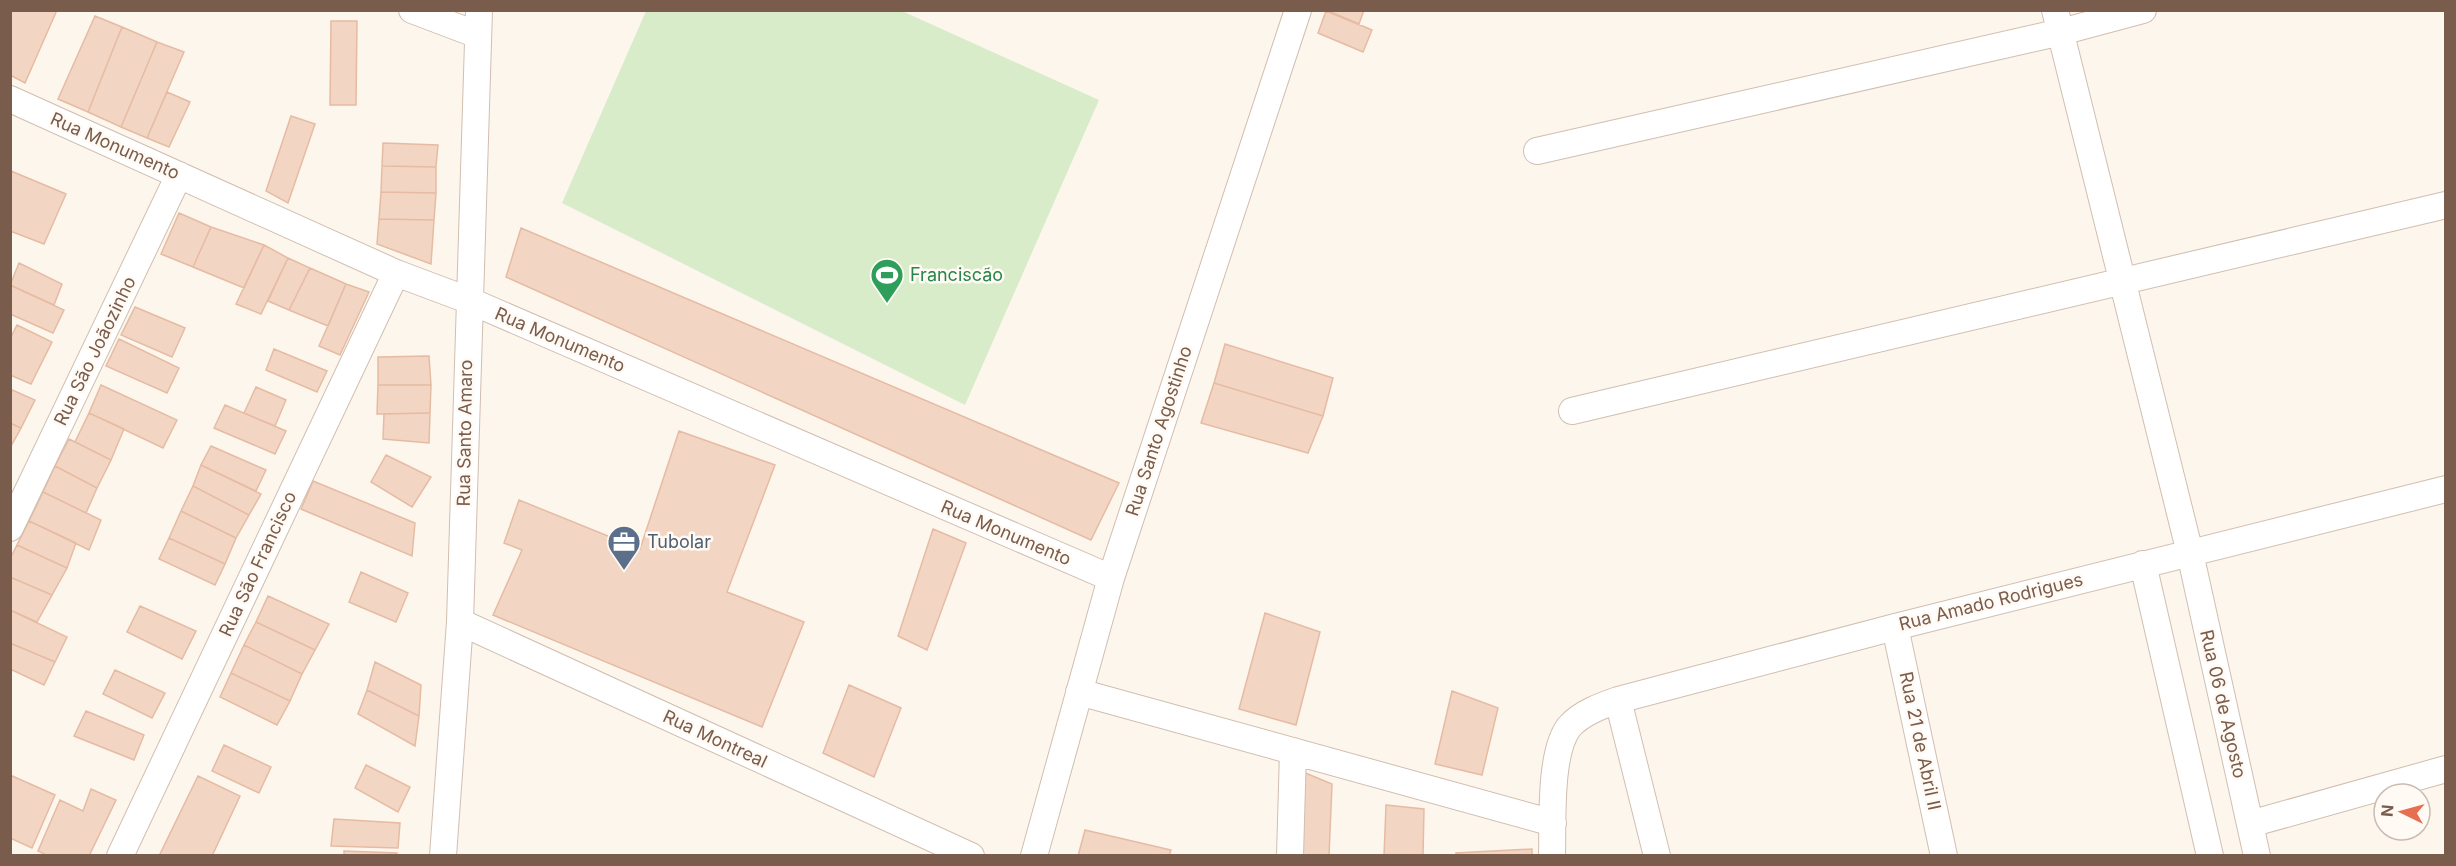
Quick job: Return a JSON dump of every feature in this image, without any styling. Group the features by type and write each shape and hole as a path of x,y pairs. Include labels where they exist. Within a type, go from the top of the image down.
{"street":[{"path":"412,10 478,23"},
{"name":"Rua Santo Agostinho","path":"1034,855 1111,578 1298,10"},
{"path":"1537,151 2058,21 2143,10"},
{"name":"Rua 06 de Agosto","path":"2058,21 2190,553 2257,855"},
{"name":"Rua Santo Amaro","path":"443,855 460,622 478,23"},
{"name":"Rua Monumento","path":"10,99 396,273 468,300 1111,578"},
{"name":"Rua São Joãozinho","path":"10,528 179,175"},
{"path":"1572,411 2445,205"},
{"name":"Rua São Francisco","path":"120,855 396,273"},
{"name":"Rua Amado Rodrigues","path":"1552,823 1558,751 1569,727 1590,711 1618,699 2445,489"},
{"path":"2143,564 2210,855"},
{"name":"Rua Montreal","path":"460,622 971,855"},
{"name":"Rua 21 de Abril II","path":"1895,627 1944,855"},
{"path":"1079,692 1552,823 1552,855"},
{"path":"1618,699 1657,855"},
{"path":"1290,855 1293,751"},
{"path":"2250,824 2445,769"}],"green space":[{"name":"Franciscão","path":"646,11 902,11 1099,100 965,405 562,203"}],"building":[{"path":"10,10 57,10 25,83 10,75"},
{"path":"1326,10 1364,10 1359,24"},
{"path":"1326,11 1372,30 1363,52 1318,33"},
{"path":"95,16 122,27 88,112 58,99"},
{"path":"331,21 357,21 356,105 330,105"},
{"path":"122,27 157,42 121,127 88,112"},
{"path":"157,42 184,52 147,138 121,127"},
{"path":"167,92 190,102 169,147 147,138"},
{"path":"291,116 315,124 288,203 266,191"},
{"path":"383,143 438,145 436,167 382,166"},
{"path":"382,166 436,167 436,193 381,192"},
{"path":"11,171 66,194 44,244 10,231"},
{"path":"381,192 436,193 434,220 379,219"},
{"path":"179,213 211,227 193,267 161,254"},
{"path":"379,219 434,220 431,264 377,244"},
{"path":"211,227 264,245 244,288 193,267"},
{"path":"521,228 1119,483 1091,540 506,277"},
{"path":"264,245 288,258 261,314 236,304"},
{"path":"288,258 310,268 289,310 268,301"},
{"path":"19,263 62,284 54,305 10,285"},
{"path":"310,268 346,284 328,326 289,310"},
{"path":"346,284 369,292 340,355 319,346"},
{"path":"10,285 64,310 53,333 10,314"},
{"path":"135,307 185,328 172,357 121,335"},
{"path":"17,325 52,342 31,384 10,375 10,339"},
{"path":"119,339 179,368 167,393 106,366"},
{"path":"1225,344 1333,378 1323,416 1214,383"},
{"path":"274,349 327,371 317,392 266,370"},
{"path":"429,356 431,385 378,385 378,357"},
{"path":"1214,383 1323,416 1308,453 1201,423"},
{"path":"101,385 177,420 163,448 89,413"},
{"path":"378,385 431,385 430,413 377,414"},
{"path":"256,387 286,400 275,426 244,413"},
{"path":"10,389 35,400 21,428 10,423"},
{"path":"225,405 286,431 275,454 214,428"},
{"path":"89,413 124,429 111,460 75,442"},
{"path":"430,413 429,443 383,439 384,414"},
{"path":"10,423 21,428 10,448"},
{"name":"Tubolar","path":"679,431 775,465 727,592 804,622 762,727 493,615 522,550 504,543 519,500 640,549"},
{"path":"69,439 111,460 97,488 55,466"},
{"path":"211,446 266,470 256,491 201,465"},
{"path":"386,455 431,477 412,507 371,482"},
{"path":"201,465 261,494 249,515 193,486"},
{"path":"55,466 97,488 86,513 43,492"},
{"path":"313,481 415,523 412,556 301,509"},
{"path":"193,486 249,515 236,538 181,511"},
{"path":"43,492 101,520 89,550 29,521"},
{"path":"181,511 236,538 225,564 169,538"},
{"path":"29,521 76,543 67,568 17,545"},
{"path":"933,529 966,543 927,650 898,636"},
{"path":"169,538 225,564 215,585 159,559"},
{"path":"17,545 67,568 52,595 10,577 10,559"},
{"path":"361,572 408,593 396,622 349,602"},
{"path":"10,577 52,595 37,622 10,610"},
{"path":"268,596 329,624 315,650 256,622"},
{"path":"140,606 196,631 182,659 127,632"},
{"path":"10,610 67,637 55,662 10,643"},
{"path":"1265,613 1320,632 1296,725 1239,709"},
{"path":"256,622 315,650 302,674 244,645"},
{"path":"10,643 55,662 44,685 10,669"},
{"path":"244,645 302,674 290,701 231,673"},
{"path":"375,662 421,685 419,716 367,690"},
{"path":"115,670 165,693 152,718 103,694"},
{"path":"231,673 290,701 277,725 220,697"},
{"path":"849,685 901,708 874,777 823,753"},
{"path":"367,690 419,716 415,746 358,714"},
{"path":"1452,691 1498,708 1482,775 1435,764"},
{"path":"86,711 144,735 134,760 74,736"},
{"path":"224,745 271,767 259,793 212,771"},
{"path":"366,765 410,787 398,812 355,788"},
{"path":"1303,772 1332,784 1329,856 1301,856"},
{"path":"10,775 55,795 32,848 10,838"},
{"path":"198,776 240,796 212,856 159,856"},
{"path":"91,789 116,800 89,856 48,856 38,851 60,800 83,811"},
{"path":"1386,805 1424,809 1423,856 1384,856"},
{"path":"334,819 400,823 398,848 331,846"},
{"path":"1085,830 1171,850 1169,856 1078,856"},
{"path":"1532,849 1532,856 1456,856 1456,853"},
{"path":"344,851 397,853 396,856 344,856"}],"place":[{"name":"Franciscão","path":"887,304"},
{"name":"Tubolar","path":"624,571"}]}
